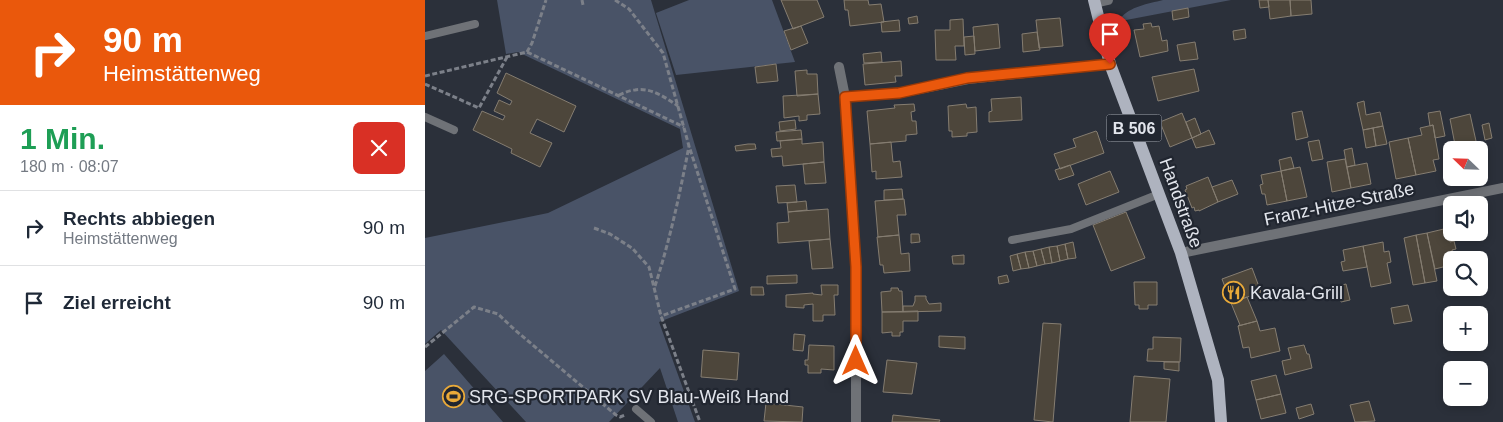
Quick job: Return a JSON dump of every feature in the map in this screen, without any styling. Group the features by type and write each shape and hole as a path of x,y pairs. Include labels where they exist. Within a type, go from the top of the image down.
{"main road":[{"name":"Handstraße","path":"1094,2 1110,64 1181,253 1218,380 1221,422"}],"street":[{"path":"1094,2 1108,0"},
{"path":"845,97 899,93 967,78 1110,64"},
{"path":"839,68 845,97 856,267 856,422"},
{"name":"Franz-Hitze-Straße","path":"1181,253 1503,188"}],"lane":[{"path":"425,36 475,24"},
{"path":"425,116 454,130"},
{"path":"1012,240 1071,229 1159,194"},
{"path":"636,409 651,422"}],"path":[{"path":"527,52 532,43 546,0"},
{"path":"582,0 583,5"},
{"path":"615,0 629,9 663,53 689,146 735,288 661,316"},
{"path":"425,76 527,52 685,127"},
{"path":"425,84 479,108 507,57"},
{"path":"618,96 636,89 648,91 661,95 678,107"},
{"path":"655,287 664,259 689,146"},
{"path":"594,228 610,234 632,248 649,267 661,316 700,422"},
{"path":"425,347 474,307 498,314 616,415"}],"shaded area":[{"path":"497,0 651,0 739,291 659,322 695,422 678,422 660,368 609,422 526,422 441,330 425,344 425,238 548,213 683,148 680,129 518,52 506,54"},
{"path":"689,0 772,0 795,62 676,75 656,13"},
{"path":"1163,0 1231,0 1121,21 1120,19 1134,8"},
{"name":"SRG-SPORTPARK SV Blau-Weiß Hand","path":"444,354 503,422 425,422 425,371"}],"building":[{"path":"781,0 817,0 824,17 793,29"},
{"path":"844,0 868,0 869,5 881,4 884,22 850,26 848,10 845,10"},
{"path":"1259,0 1268,0 1269,7 1260,8"},
{"path":"1268,0 1290,0 1291,16 1270,19"},
{"path":"1290,0 1311,0 1312,14 1291,16"},
{"path":"1188,8 1189,17 1173,20 1172,11"},
{"path":"917,16 918,23 909,24 908,18"},
{"path":"1060,18 1063,46 1039,48 1036,20"},
{"path":"963,19 964,46 955,46 956,60 936,60 935,30 950,30 950,20"},
{"path":"899,20 900,31 882,32 881,22"},
{"path":"1151,23 1152,27 1159,26 1162,41 1167,40 1168,51 1140,57 1134,30 1144,29 1143,24"},
{"path":"998,24 1000,48 975,51 973,27"},
{"path":"801,26 808,43 791,50 784,31"},
{"path":"1245,29 1246,38 1234,40 1233,31"},
{"path":"1037,32 1040,50 1023,52 1022,34"},
{"path":"974,36 975,54 965,55 964,37"},
{"path":"1195,42 1198,59 1180,61 1177,45"},
{"path":"881,52 882,62 864,63 863,54"},
{"path":"901,61 902,76 895,76 896,82 865,85 863,64"},
{"path":"776,64 778,81 757,83 755,67"},
{"path":"1194,69 1199,91 1158,101 1152,77"},
{"path":"807,70 807,74 817,74 818,94 797,96 795,71"},
{"path":"506,73 576,106 564,132 537,119 530,133 552,143 540,167 511,153 512,149 473,130 482,111 503,120 505,116 494,111 499,100 510,105 512,101 497,93"},
{"path":"818,94 820,114 807,115 807,120 799,121 799,116 784,118 783,96"},
{"path":"1021,97 1022,120 989,122 989,112 992,111 991,99"},
{"path":"1364,101 1366,115 1380,112 1383,126 1363,130 1357,103"},
{"path":"914,104 915,111 911,112 912,121 916,121 917,134 906,135 906,141 870,144 867,111 895,108 894,105"},
{"path":"966,104 967,108 976,107 977,132 967,133 967,136 952,137 952,131 949,131 948,106"},
{"path":"1302,111 1308,137 1296,140 1292,113"},
{"path":"1440,111 1445,136 1435,138 1433,125 1430,126 1428,113"},
{"path":"1182,113 1192,138 1170,147 1160,122"},
{"path":"1470,114 1476,141 1454,141 1450,119"},
{"path":"1195,118 1201,134 1192,138 1186,122"},
{"path":"795,120 796,129 780,131 779,122"},
{"path":"1489,123 1492,138 1485,140 1482,125"},
{"path":"1433,125 1439,159 1433,160 1436,171 1416,175 1408,138 1422,135 1420,128"},
{"path":"1383,126 1387,144 1376,146 1373,128"},
{"path":"1373,128 1376,146 1366,148 1363,130"},
{"path":"801,130 802,139 777,141 776,132"},
{"path":"1209,130 1215,144 1196,148 1192,138"},
{"path":"1096,131 1104,153 1060,169 1054,154 1076,147 1073,139"},
{"path":"1408,138 1416,175 1396,179 1389,142"},
{"path":"802,139 802,144 823,142 824,162 783,166 782,156 772,157 771,149 781,148 780,141"},
{"path":"1319,140 1323,159 1312,161 1308,142"},
{"path":"891,142 893,162 900,161 902,177 876,179 876,171 872,172 870,144"},
{"path":"755,144 756,149 736,151 735,146"},
{"path":"1352,148 1355,165 1347,167 1344,150"},
{"path":"1291,157 1294,168 1281,171 1279,160"},
{"path":"1345,159 1351,188 1332,192 1327,162"},
{"path":"824,162 826,183 805,184 803,164"},
{"path":"1367,163 1371,184 1351,188 1347,167"},
{"path":"1070,165 1074,175 1059,180 1055,170"},
{"path":"1300,167 1307,197 1287,201 1281,171"},
{"path":"1110,171 1119,192 1086,205 1078,184"},
{"path":"1281,171 1287,201 1267,205 1265,194 1262,194 1260,185 1263,184 1261,175"},
{"path":"1208,177 1218,202 1195,211 1185,190 1187,189 1186,186"},
{"path":"1232,180 1238,194 1218,202 1212,187"},
{"path":"795,185 797,202 778,203 776,186"},
{"path":"902,189 903,199 884,200 884,190"},
{"path":"904,199 906,215 897,215 899,235 878,237 875,201"},
{"path":"806,201 807,210 788,212 787,203"},
{"path":"828,209 830,239 778,243 777,223 789,222 788,212"},
{"path":"1126,212 1145,258 1111,271 1093,225"},
{"path":"1443,229 1443,241 1454,241 1456,249 1443,251 1443,267 1435,269 1427,233"},
{"path":"1427,233 1437,281 1425,283 1416,235"},
{"path":"911,234 919,234 920,242 911,243"},
{"path":"899,235 901,254 909,253 910,271 884,273 883,265 880,265 877,237"},
{"path":"1416,235 1425,283 1413,285 1404,238"},
{"path":"830,239 833,268 812,269 809,241"},
{"path":"1073,242 1076,258 1068,259 1065,244"},
{"path":"1383,242 1384,252 1389,251 1391,262 1387,263 1391,283 1371,287 1363,246"},
{"path":"1065,244 1068,259 1060,261 1057,246"},
{"path":"1057,246 1060,261 1052,263 1049,247"},
{"path":"1363,246 1367,267 1343,271 1341,262 1345,261 1343,250"},
{"path":"1049,247 1052,263 1045,264 1041,249"},
{"path":"1041,249 1045,264 1037,266 1033,251"},
{"path":"1033,251 1037,266 1029,268 1025,252"},
{"path":"1025,252 1029,268 1021,269 1017,254"},
{"path":"1017,254 1021,269 1013,271 1010,256"},
{"path":"964,255 964,264 953,264 952,256"},
{"path":"1252,268 1261,292 1231,303 1222,279"},
{"path":"797,275 797,283 767,284 767,276"},
{"path":"1007,275 1009,282 999,284 998,277"},
{"path":"1134,282 1157,282 1157,305 1148,305 1148,309 1139,309 1139,305 1135,305"},
{"path":"1346,284 1350,300 1341,302 1338,286"},
{"path":"821,285 838,285 838,295 834,295 835,315 823,315 823,321 813,321 813,304 804,305 804,308 786,307 786,295 813,293 822,295"},
{"path":"751,287 763,287 764,295 751,295"},
{"path":"891,288 898,288 899,291 902,291 903,312 882,312 881,292 891,291"},
{"path":"915,296 926,296 929,304 941,303 941,311 903,312 903,306 913,306"},
{"path":"1247,297 1257,321 1238,326 1240,325 1231,303"},
{"path":"1408,305 1412,321 1394,324 1391,308"},
{"path":"918,311 918,321 903,321 903,332 900,332 900,336 892,336 892,332 882,333 882,312"},
{"path":"1257,321 1260,331 1275,328 1280,351 1251,358 1249,347 1243,348 1238,326"},
{"path":"1043,323 1061,324 1053,422 1034,420"},
{"path":"794,334 805,335 803,351 793,350"},
{"path":"939,336 965,337 965,349 939,347"},
{"path":"1153,337 1181,338 1180,362 1147,361 1148,349 1153,349"},
{"path":"809,345 834,346 834,370 821,369 821,373 808,373 808,365 805,365 805,360 808,360"},
{"path":"1304,345 1307,354 1309,354 1312,368 1285,375 1282,361 1291,359 1288,348"},
{"path":"703,350 739,353 737,380 701,377"},
{"path":"887,360 917,363 912,394 883,392"},
{"path":"1164,362 1179,362 1179,371 1164,369"},
{"path":"1276,375 1281,394 1256,400 1251,381"},
{"path":"1134,376 1170,379 1166,422 1130,422"},
{"path":"755,393 778,395 777,404 755,403"},
{"path":"1281,394 1286,413 1261,419 1256,400"},
{"path":"1369,401 1375,421 1355,422 1350,405"},
{"path":"766,403 803,407 802,422 764,421"},
{"path":"1311,404 1314,414 1299,419 1296,408"},
{"path":"893,415 940,420 939,422 892,422"}],"place":[{"name":"Kavala-Grill","path":"1234,293"},
{"name":"SRG-SPORTPARK SV Blau-Weiß Hand","path":"453,397"}],"route":[{"path":"856,361 856,267 845,97 899,93 967,78 1110,64"}]}
